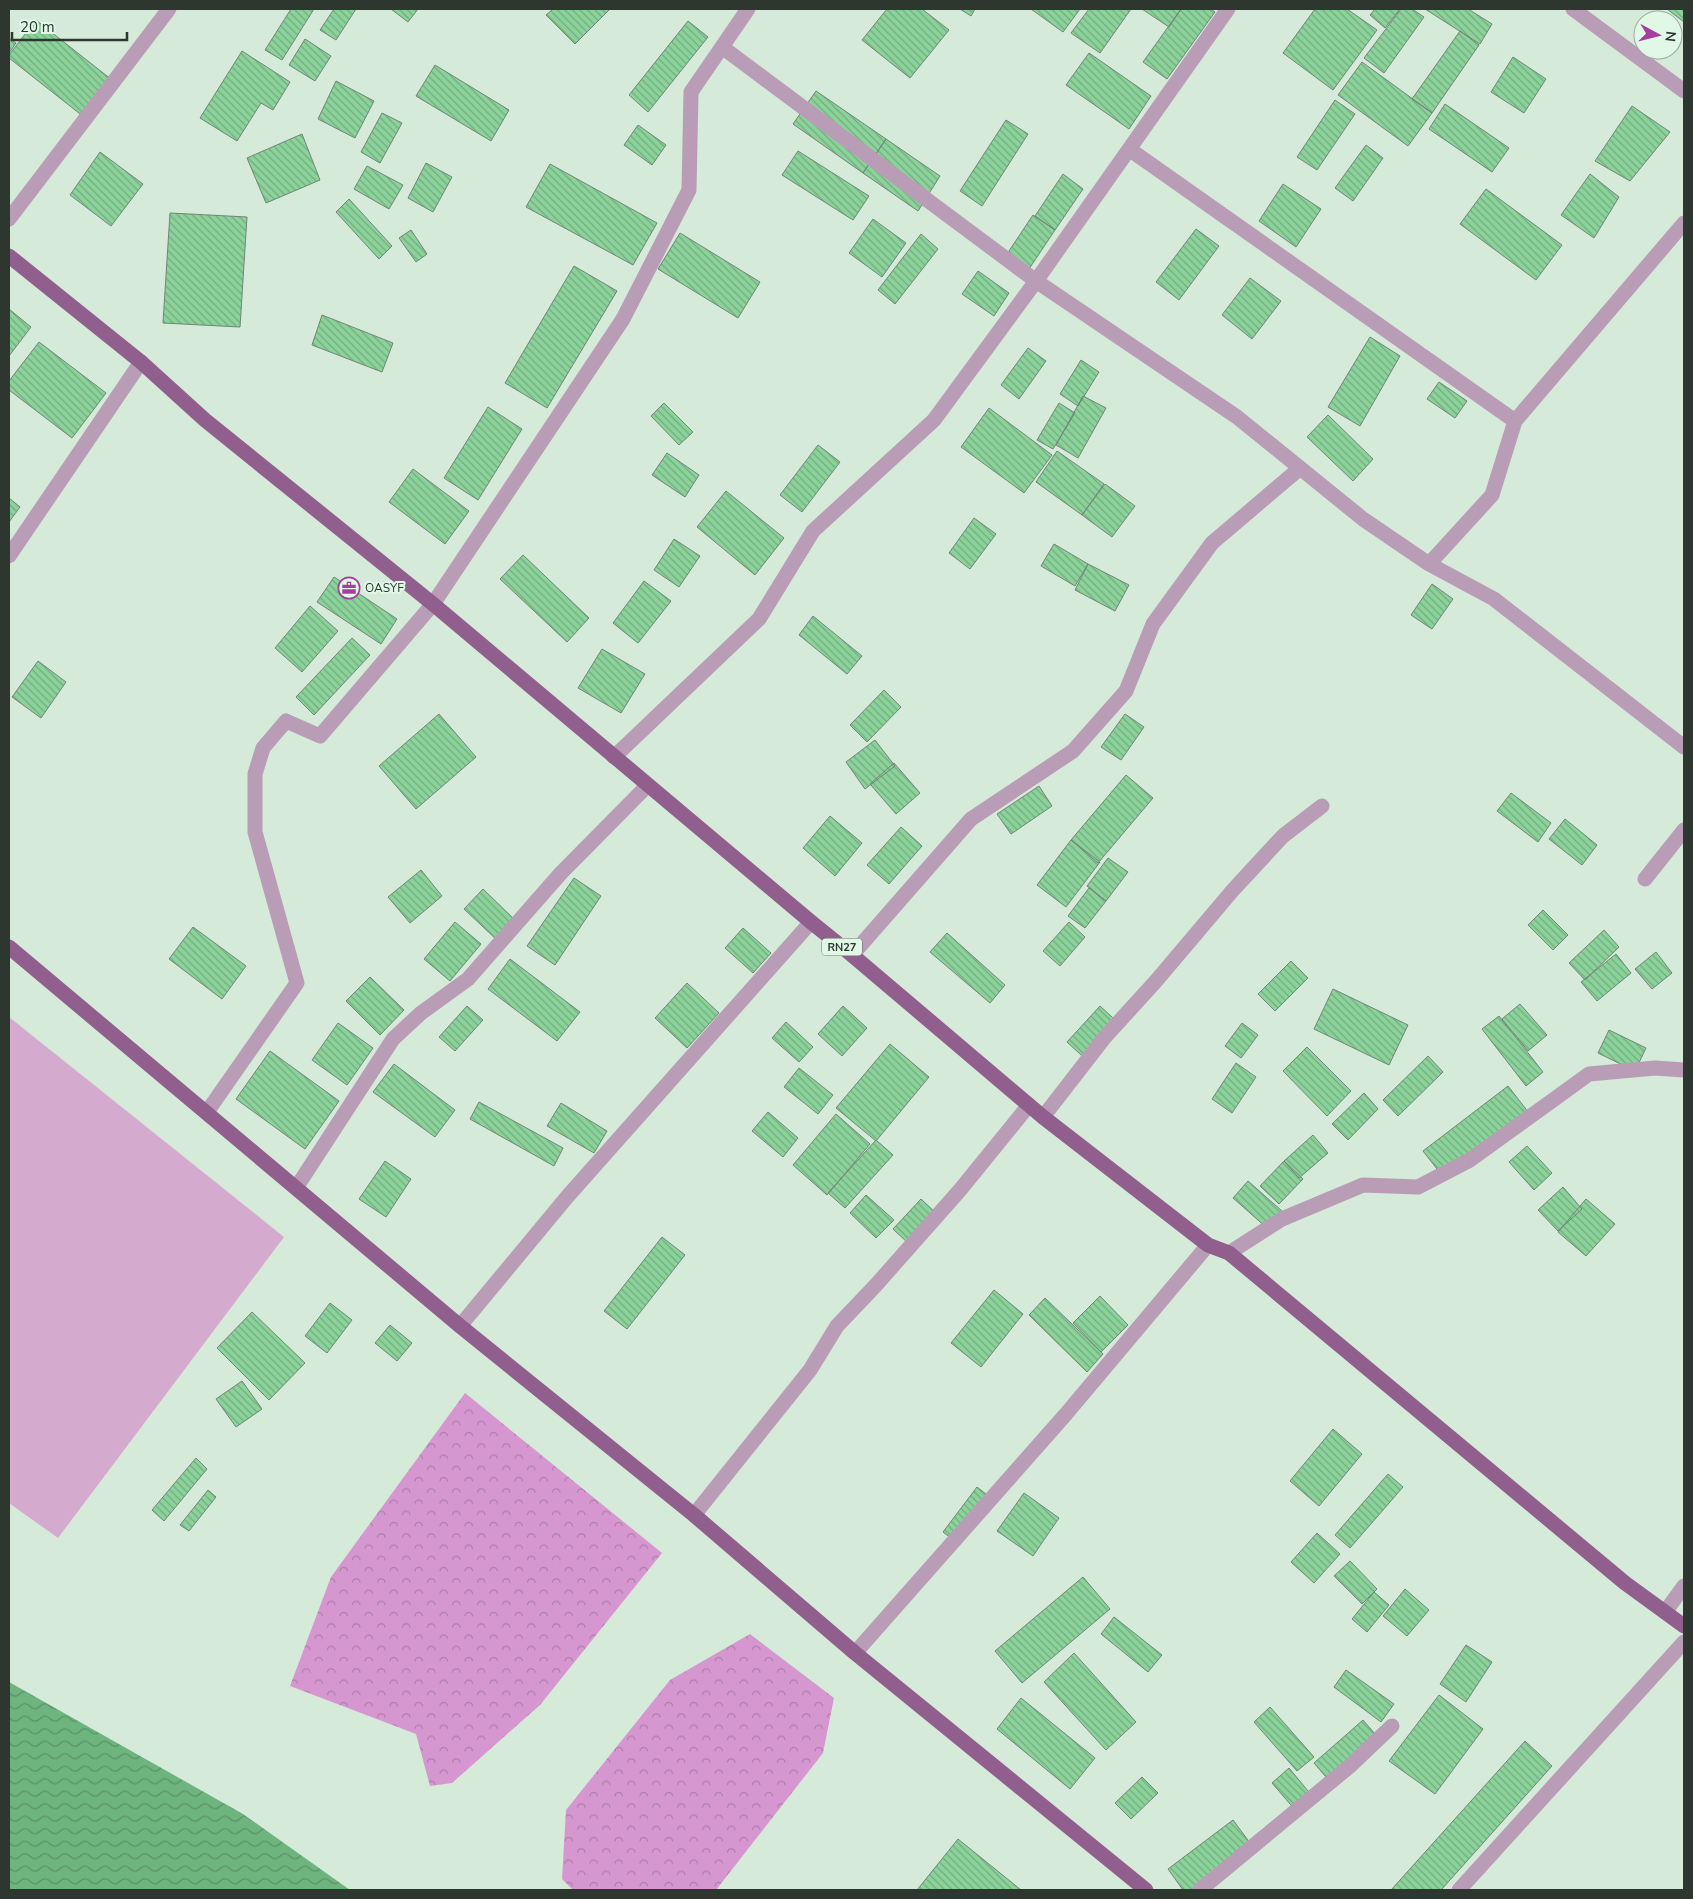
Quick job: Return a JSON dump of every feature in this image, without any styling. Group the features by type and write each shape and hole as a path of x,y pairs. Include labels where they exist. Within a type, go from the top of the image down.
{"main road":[{"name":"RN27","path":"9,256 142,362 205,420 433,604 811,922 852,954 1043,1117 1208,1245 1229,1253 1625,1583 1684,1626"},
{"path":"9,947 460,1326 694,1515 855,1653 1146,1890"}],"street":[{"path":"9,219 169,9"},
{"path":"207,1112 297,983 255,832 255,774 263,748 286,721 320,736 433,604 623,319 689,190 691,92 748,9"},
{"path":"614,756 759,619 813,531 934,420 1036,281 1228,9"},
{"path":"1573,9 1684,91"},
{"path":"722,47 1036,281 1237,417 1299,469 1364,519 1429,564 1494,600 1684,747"},
{"path":"1129,148 1515,421"},
{"path":"1429,564 1492,495 1515,421 1684,223"},
{"path":"9,556 142,362"},
{"path":"852,954 971,819 1073,751 1126,691 1153,624 1212,543 1299,469"},
{"path":"296,1188 393,1039 421,1012 468,978 561,874 648,785"},
{"path":"1043,1117 1106,1037 1239,883 1283,836 1322,806"},
{"path":"1645,880 1684,830"},
{"path":"460,1326 574,1189 811,922"},
{"path":"1229,1253 1282,1219 1362,1185 1418,1187 1470,1160 1589,1074 1656,1068 1684,1070"},
{"path":"694,1515 810,1370 837,1326 960,1190 1029,1105"},
{"path":"855,1653 1066,1414 1208,1245"},
{"path":"1665,1612 1684,1586"},
{"path":"1459,1890 1684,1642"},
{"path":"1200,1890 1350,1766 1392,1726"}],"shaded area":[{"path":"9,1017 284,1237 58,1538 9,1503"}],"green space":[{"path":"465,1393 662,1553 540,1705 452,1783 430,1786 416,1734 290,1686 331,1577"},
{"path":"750,1634 834,1698 823,1753 716,1890 573,1890 562,1879 566,1810 670,1680"}],"water":[{"path":"9,1682 243,1814 350,1890 9,1890"}],"building":[{"path":"291,9 314,9 282,60 265,50"},
{"path":"334,9 356,9 336,40 320,30"},
{"path":"391,9 418,9 408,22"},
{"path":"553,9 610,9 575,44 546,15"},
{"path":"887,9 922,9 949,30 910,78 862,40"},
{"path":"960,9 975,9 971,16"},
{"path":"1031,9 1080,9 1063,32"},
{"path":"1089,9 1131,9 1100,53 1071,33"},
{"path":"1142,9 1181,9 1169,27"},
{"path":"1181,9 1211,9 1215,12 1167,79 1143,62"},
{"path":"1315,9 1347,9 1377,30 1333,90 1283,53"},
{"path":"1375,9 1400,9 1385,28 1370,15"},
{"path":"1401,9 1412,9 1424,17 1384,73 1364,58"},
{"path":"1425,9 1468,9 1492,24 1480,44"},
{"path":"1667,9 1684,9 1684,22 1683,10"},
{"path":"36,20 112,80 84,117 9,58 9,55"},
{"path":"688,21 708,37 648,112 629,95"},
{"path":"1460,31 1479,45 1432,113 1412,99"},
{"path":"9,38 16,43 9,53"},
{"path":"305,39 331,56 315,81 289,65"},
{"path":"242,51 290,82 273,110 261,103 237,141 200,118"},
{"path":"1089,53 1151,96 1129,129 1066,85"},
{"path":"1513,57 1546,79 1524,113 1491,92"},
{"path":"1362,62 1432,113 1408,146 1338,95"},
{"path":"435,65 509,110 491,141 416,96"},
{"path":"336,81 374,101 355,138 318,119"},
{"path":"816,91 886,139 863,173 793,124"},
{"path":"1335,100 1355,114 1317,170 1297,157"},
{"path":"1445,104 1509,148 1492,172 1429,129"},
{"path":"1632,106 1670,132 1630,181 1595,161"},
{"path":"382,113 402,123 380,163 361,152"},
{"path":"1006,120 1028,134 982,206 960,191"},
{"path":"638,125 666,145 652,165 624,145"},
{"path":"302,134 320,180 266,203 247,158"},
{"path":"886,139 940,176 918,211 863,173"},
{"path":"1366,145 1383,158 1353,201 1335,188"},
{"path":"798,151 869,196 853,220 782,175"},
{"path":"100,152 143,184 111,226 70,195"},
{"path":"426,163 452,177 433,212 408,198"},
{"path":"550,164 657,223 633,265 526,207"},
{"path":"367,166 403,185 389,209 354,189"},
{"path":"1063,174 1083,189 1055,230 1035,216"},
{"path":"1590,174 1619,197 1594,238 1561,215"},
{"path":"1283,184 1321,209 1296,247 1259,221"},
{"path":"1486,189 1562,245 1536,280 1460,224"},
{"path":"349,199 392,246 379,259 336,212"},
{"path":"170,213 247,217 240,327 163,323"},
{"path":"1033,215 1055,230 1027,272 1005,257"},
{"path":"873,219 906,243 882,277 849,253"},
{"path":"1196,229 1219,246 1179,300 1156,282"},
{"path":"411,230 427,254 416,262 399,238"},
{"path":"680,233 760,282 738,318 658,269"},
{"path":"921,234 938,249 895,304 878,290"},
{"path":"574,266 617,291 547,408 505,383"},
{"path":"978,271 1009,293 994,316 962,294"},
{"path":"1250,278 1281,301 1252,339 1222,315"},
{"path":"9,309 31,327 9,356"},
{"path":"322,315 393,343 382,372 312,345"},
{"path":"1370,337 1400,356 1360,426 1328,407"},
{"path":"39,342 106,393 72,438 9,390 9,381"},
{"path":"1028,348 1046,361 1019,399 1001,385"},
{"path":"1081,360 1099,372 1078,406 1060,394"},
{"path":"1439,382 1467,401 1455,418 1427,399"},
{"path":"1083,396 1106,408 1078,458 1056,445"},
{"path":"664,403 693,432 679,445 651,416"},
{"path":"1059,403 1075,413 1053,449 1037,440"},
{"path":"488,407 522,429 478,500 444,478"},
{"path":"989,408 1052,455 1024,493 961,447"},
{"path":"1328,415 1373,459 1353,481 1307,437"},
{"path":"818,445 840,462 802,512 780,495"},
{"path":"1057,451 1104,484 1082,515 1036,482"},
{"path":"667,453 699,475 685,497 652,475"},
{"path":"413,469 469,511 445,544 389,502"},
{"path":"1105,484 1135,506 1112,537 1082,515"},
{"path":"726,491 784,538 755,575 697,527"},
{"path":"9,498 20,507 9,522"},
{"path":"974,518 996,534 970,569 949,553"},
{"path":"674,539 700,556 679,587 654,570"},
{"path":"1054,544 1088,564 1075,586 1041,566"},
{"path":"523,555 589,618 567,642 500,579"},
{"path":"1088,564 1129,585 1115,611 1075,590"},
{"path":"334,577 397,619 381,644 317,602"},
{"path":"644,581 671,601 638,643 613,623"},
{"path":"1432,584 1453,599 1432,629 1411,615"},
{"path":"310,606 338,631 302,672 275,648"},
{"path":"813,616 862,656 847,674 799,635"},
{"path":"352,638 370,655 314,715 296,697"},
{"path":"602,649 645,674 621,713 578,688"},
{"path":"38,661 66,682 41,718 12,697"},
{"path":"884,690 901,707 867,742 850,725"},
{"path":"439,714 476,757 416,809 379,766"},
{"path":"1125,714 1144,727 1121,760 1101,747"},
{"path":"875,740 895,766 865,789 846,762"},
{"path":"894,763 920,793 896,814 870,784"},
{"path":"1126,775 1153,798 1098,863 1071,840"},
{"path":"1039,786 1052,806 1011,834 997,814"},
{"path":"1511,793 1551,823 1538,842 1497,811"},
{"path":"830,816 862,843 835,876 803,848"},
{"path":"1565,819 1597,845 1582,865 1549,839"},
{"path":"901,827 922,846 889,884 867,865"},
{"path":"1071,840 1100,862 1066,907 1037,885"},
{"path":"1108,858 1128,872 1106,901 1087,886"},
{"path":"421,870 442,896 410,923 388,897"},
{"path":"574,878 601,896 555,965 527,946"},
{"path":"1089,888 1106,901 1085,928 1068,916"},
{"path":"483,889 517,922 498,941 464,909"},
{"path":"1543,910 1568,935 1553,950 1528,925"},
{"path":"455,922 481,944 450,981 424,959"},
{"path":"1069,922 1085,937 1060,966 1043,951"},
{"path":"193,927 246,966 222,999 169,959"},
{"path":"743,928 771,953 753,973 725,948"},
{"path":"1604,930 1619,947 1585,980 1569,963"},
{"path":"947,933 1005,985 990,1003 930,952"},
{"path":"1656,952 1672,973 1652,989 1635,969"},
{"path":"1616,954 1631,973 1597,1001 1581,982"},
{"path":"510,959 580,1012 557,1041 488,989"},
{"path":"1291,961 1308,978 1275,1011 1258,994"},
{"path":"370,977 404,1010 380,1035 346,1001"},
{"path":"687,983 719,1013 687,1048 655,1018"},
{"path":"1333,989 1408,1025 1389,1065 1314,1029"},
{"path":"1520,1004 1547,1035 1528,1051 1502,1019"},
{"path":"467,1006 483,1020 455,1051 439,1037"},
{"path":"843,1006 867,1028 842,1056 818,1034"},
{"path":"1100,1006 1123,1027 1090,1063 1067,1042"},
{"path":"1499,1016 1543,1072 1526,1086 1482,1029"},
{"path":"786,1022 813,1047 799,1062 772,1038"},
{"path":"338,1023 373,1048 347,1085 312,1060"},
{"path":"1242,1023 1258,1035 1241,1058 1225,1046"},
{"path":"1609,1030 1646,1048 1635,1071 1598,1053"},
{"path":"890,1044 929,1077 876,1141 836,1108"},
{"path":"1307,1047 1351,1091 1327,1116 1283,1071"},
{"path":"270,1051 339,1101 305,1149 236,1099"},
{"path":"1428,1056 1443,1072 1398,1116 1383,1100"},
{"path":"1236,1063 1256,1077 1232,1113 1212,1099"},
{"path":"394,1064 455,1110 435,1137 373,1092"},
{"path":"799,1068 833,1095 818,1114 784,1087"},
{"path":"1508,1086 1529,1113 1444,1178 1423,1151"},
{"path":"1364,1093 1378,1109 1348,1140 1332,1124"},
{"path":"479,1102 563,1148 554,1166 470,1119"},
{"path":"561,1103 607,1131 594,1153 547,1126"},
{"path":"768,1112 798,1138 783,1157 752,1131"},
{"path":"836,1114 870,1144 827,1195 793,1165"},
{"path":"1313,1135 1328,1153 1299,1178 1284,1161"},
{"path":"876,1140 893,1155 845,1208 828,1193"},
{"path":"1527,1146 1552,1173 1534,1190 1509,1162"},
{"path":"385,1161 411,1179 386,1217 359,1199"},
{"path":"1284,1161 1303,1179 1279,1204 1260,1186"},
{"path":"1248,1181 1282,1211 1267,1228 1233,1198"},
{"path":"1563,1187 1582,1209 1558,1231 1538,1210"},
{"path":"866,1195 894,1220 876,1238 850,1213"},
{"path":"921,1199 938,1215 910,1245 893,1229"},
{"path":"1586,1199 1615,1224 1586,1256 1558,1232"},
{"path":"662,1237 685,1255 627,1329 604,1311"},
{"path":"994,1290 1023,1314 981,1367 951,1343"},
{"path":"1100,1296 1128,1325 1101,1352 1073,1323"},
{"path":"1045,1298 1103,1354 1087,1372 1029,1315"},
{"path":"330,1303 352,1320 327,1353 305,1336"},
{"path":"252,1312 305,1363 269,1400 217,1348"},
{"path":"390,1325 412,1343 397,1361 375,1343"},
{"path":"242,1381 262,1409 236,1427 216,1399"},
{"path":"1333,1429 1362,1454 1319,1506 1290,1481"},
{"path":"196,1458 207,1469 164,1521 152,1510"},
{"path":"1388,1474 1403,1487 1350,1548 1335,1535"},
{"path":"977,1487 991,1498 957,1543 943,1532"},
{"path":"208,1490 216,1497 189,1531 180,1525"},
{"path":"1024,1493 1059,1518 1033,1556 997,1531"},
{"path":"1317,1533 1340,1554 1314,1583 1291,1562"},
{"path":"1350,1561 1377,1589 1362,1604 1334,1576"},
{"path":"1083,1577 1110,1609 1022,1683 995,1651"},
{"path":"1405,1589 1429,1610 1407,1636 1383,1616"},
{"path":"1374,1592 1389,1605 1367,1632 1352,1619"},
{"path":"1114,1617 1162,1655 1148,1672 1101,1634"},
{"path":"1466,1645 1492,1662 1466,1702 1440,1684"},
{"path":"1074,1653 1136,1722 1106,1750 1044,1682"},
{"path":"1346,1670 1394,1704 1381,1722 1334,1687"},
{"path":"1439,1695 1483,1729 1435,1794 1389,1761"},
{"path":"1021,1698 1095,1758 1070,1789 997,1729"},
{"path":"1270,1707 1314,1757 1297,1771 1254,1722"},
{"path":"1363,1720 1381,1741 1332,1784 1314,1763"},
{"path":"1525,1741 1552,1766 1441,1890 1391,1890"},
{"path":"1289,1768 1313,1797 1296,1811 1272,1783"},
{"path":"1142,1777 1158,1793 1131,1819 1115,1803"},
{"path":"1233,1820 1253,1847 1195,1890 1183,1890 1168,1869"},
{"path":"958,1839 1021,1890 917,1890"}],"place":[{"name":"OASYF","path":"349,588"}]}
